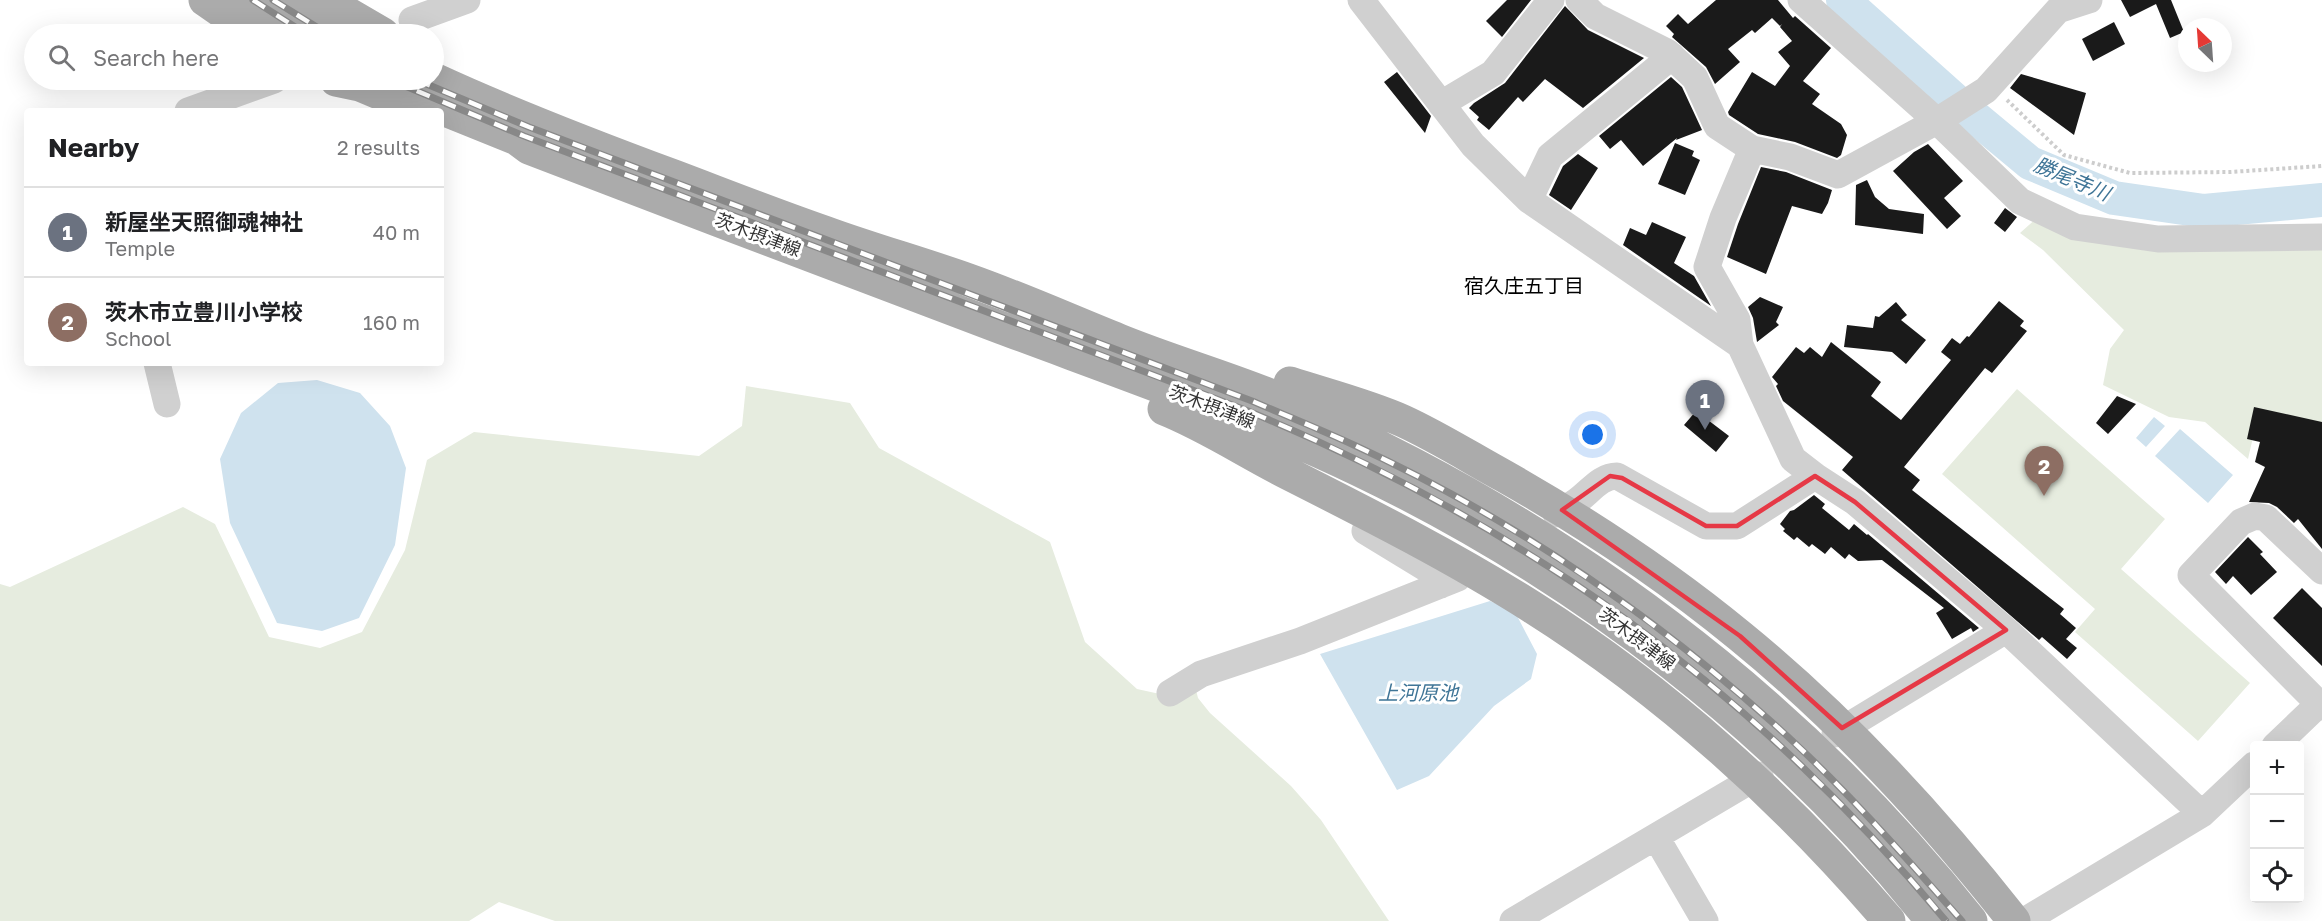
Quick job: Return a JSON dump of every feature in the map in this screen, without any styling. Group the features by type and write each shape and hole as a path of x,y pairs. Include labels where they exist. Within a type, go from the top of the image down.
{"main road":[{"path":"205,0 240,24"},
{"path":"241,0 281,24"},
{"path":"290,0 332,24"},
{"path":"326,0 366,24"},
{"path":"444,64 528,101 825,214 887,230 1348,408 1503,494 1589,546 1720,646 1753,684 1769,708"},
{"name":"茨木摂津線","path":"444,83 540,126 784,218 969,280 1121,341 1270,395 1341,427 1471,495 1568,554 1660,618 1769,708 1870,804 1971,921"},
{"path":"359,90 396,108"},
{"path":"370,90 415,108"},
{"name":"茨木摂津線","path":"401,90 440,108"},
{"name":"茨木摂津線","path":"444,110 517,139 529,148 1244,420 1398,489 1492,542 1604,614 1682,673 1736,717 1810,786 1869,847 1929,918"},
{"path":"444,120 512,147 529,148"},
{"path":"444,130 531,166 950,324 1045,364 1173,413 1309,472 1360,509 1451,558 1579,638 1639,683 1757,777 1889,921"},
{"path":"723,175 877,249"},
{"path":"1348,408 1401,421 1424,431 1661,575 1740,636 1923,813 2014,921"},
{"path":"1360,509 1353,491 1362,491 1467,548 1602,633 1651,660 1682,673"},
{"path":"1802,737 1833,756 1874,789 1993,921"}],"street":[{"path":"412,20 467,0"},
{"path":"1360,0 1473,145 1529,200 1740,345"},
{"path":"1441,104 1493,73 1551,0"},
{"path":"1579,0 1595,16 1672,56 1695,78 1718,126 1752,149 1790,157 1838,175 1937,121 1989,87 2058,10 2089,0"},
{"path":"1801,0 1937,121 2020,201 2075,227 2158,239 2322,237"},
{"path":"1529,200 1550,156 1672,56"},
{"path":"196,108 246,90"},
{"path":"1752,149 1723,218 1707,267 1737,320 1740,345 1792,459 1815,477 1855,502 2006,630 2202,814"},
{"path":"158,366 166,404"},
{"path":"1559,512 1575,503 1602,480 1610,476 1617,476 1706,526 1737,526 1815,477"},
{"path":"1170,693 1200,674 1300,640 1449,582 1365,531 1360,509"},
{"path":"2281,741 2321,706 2191,575 2241,522 2255,516 2266,518 2322,571"},
{"path":"1838,731 2006,630"},
{"path":"2024,921 2202,814 2250,769"},
{"path":"1513,921 1757,777"},
{"path":"1656,837 1705,921"}],"path":[{"path":"1989,87 2064,155 2130,173 2229,172 2322,166"}],"highlighted area":[{"path":"1610,476 1622,478 1706,526 1737,526 1815,476 1855,502 2006,630 1842,728 1740,636 1562,510"}],"shaded area":[{"path":"2038,217 2322,242 2322,424 2259,411 2248,459 2205,422 2169,417 2103,385 2110,349 2124,330 2043,250 2020,233"},
{"path":"746,386 850,403 879,448 1050,542 1085,642 1137,689 1169,696 1196,690 1198,698 1210,713 1291,786 1321,820 1389,921 555,921 499,902 469,921 0,921 0,584 10,587 183,507 215,524 269,637 320,648 362,632 405,550 427,460 474,432 699,456 742,426"},
{"path":"2017,389 2165,519 2121,569 2250,683 2198,741 2075,632 2095,609 1942,474"}],"water":[{"path":"317,380 360,393 390,426 406,468 395,545 359,618 322,631 277,623 230,523 220,459 241,413 278,383"},
{"path":"2154,417 2165,426 2146,447 2136,438"},
{"path":"2180,429 2233,475 2208,503 2155,456"},
{"name":"上河原池","path":"1490,601 1515,612 1537,654 1531,679 1494,706 1429,776 1397,790 1320,654"}],"building":[{"path":"1507,0 1531,0 1502,37 1486,21"},
{"path":"1716,0 1778,0 1793,18 1795,16 1831,48 1803,81 1820,94 1812,104 1841,124 1847,135 1841,155 1837,158 1795,142 1758,134 1729,115 1728,112 1752,72 1775,86 1790,66 1778,52 1792,41 1780,27 1782,24 1780,26 1772,18 1755,33 1752,30 1728,49 1740,62 1715,84 1706,67 1672,37 1674,34 1666,26 1678,14 1688,24"},
{"path":"2121,0 2171,0 2178,18 2178,35 2170,38 2156,4 2130,17"},
{"path":"1565,6 1588,30 1644,58 1583,108 1545,79 1523,102 1518,97 1489,130 1477,120 1479,117 1469,108 1505,83"},
{"path":"2114,22 2125,44 2093,61 2082,39"},
{"path":"1397,72 1431,116 1425,133 1384,82"},
{"path":"2021,74 2086,93 2074,135 2010,88"},
{"path":"1671,77 1682,87 1702,130 1676,140 1677,138 1643,166 1621,140 1610,149 1599,136"},
{"path":"1675,143 1694,151 1692,156 1700,160 1685,195 1658,184"},
{"path":"1928,144 1963,181 1944,198 1961,216 1947,229 1893,171 1914,152"},
{"path":"1578,154 1598,168 1571,210 1549,195 1563,166"},
{"path":"1761,167 1786,172 1832,190 1822,214 1792,206 1766,274 1727,257"},
{"path":"1867,180 1875,197 1889,209 1924,214 1923,234 1855,225 1856,185"},
{"path":"2005,208 2017,217 2005,232 1994,223"},
{"path":"1652,222 1686,237 1674,263 1694,276 1711,306 1623,245 1630,228 1646,235"},
{"path":"1760,297 1783,307 1776,322 1779,325 1757,342 1753,318 1748,307"},
{"path":"1999,301 2024,321 2020,326 2027,331 1992,373 1985,368 1904,467 1920,480 1912,490 2064,609 2060,614 2076,628 2066,639 2077,648 2067,659 2042,637 2039,640 1842,470 1853,457 1783,401 1776,386 1778,384 1772,377 1796,347 1804,353 1810,347 1822,357 1831,342 1881,382 1871,396 1901,420 1951,360 1941,352 1952,338 1960,344 1967,336 1969,337"},
{"path":"1896,302 1907,315 1901,320 1926,340 1906,364 1892,352 1844,347 1847,325 1873,328 1875,316 1879,317"},
{"path":"2117,396 2136,404 2108,434 2096,423"},
{"path":"2254,407 2322,422 2322,549 2298,519 2294,523 2277,507 2269,503 2249,502 2265,467 2255,462 2260,442 2247,439"},
{"path":"1696,411 1729,436 1716,452 1684,425"},
{"path":"1814,495 1825,504 1822,508 1849,530 1854,524 1868,534 1979,628 1973,632 1971,628 1952,639 1936,613 1944,608 1882,560 1858,561 1849,554 1845,559 1831,547 1825,554 1812,544 1809,547 1797,537 1794,540 1783,531 1785,529 1780,524 1790,511"},
{"path":"2248,537 2263,552 2260,554 2277,572 2251,595 2233,576 2226,584 2215,572"},
{"path":"2302,588 2322,608 2322,666 2273,618"}],"waterway":[{"name":"勝尾寺川","path":"1843,0 1965,109 2030,163 2114,198 2204,211 2322,200"}],"railway":[{"path":"253,0 290,24"},
{"path":"273,0 312,24"},
{"path":"415,90 524,136 1248,411 1351,457 1448,507 1541,562 1629,622 1714,687 1794,759 1872,837 1946,921"},
{"path":"441,90 529,127 1252,401 1356,446 1468,503 1576,570 1678,644 1727,683 1774,724 1848,795 1962,921"}],"place":[{"name":"新屋坐天照御魂神社","path":"1705,430"},
{"name":"茨木市立豊川小学校","path":"2044,496"}],"district":[{"name":"宿久庄五丁目","path":"1524,286"}]}
